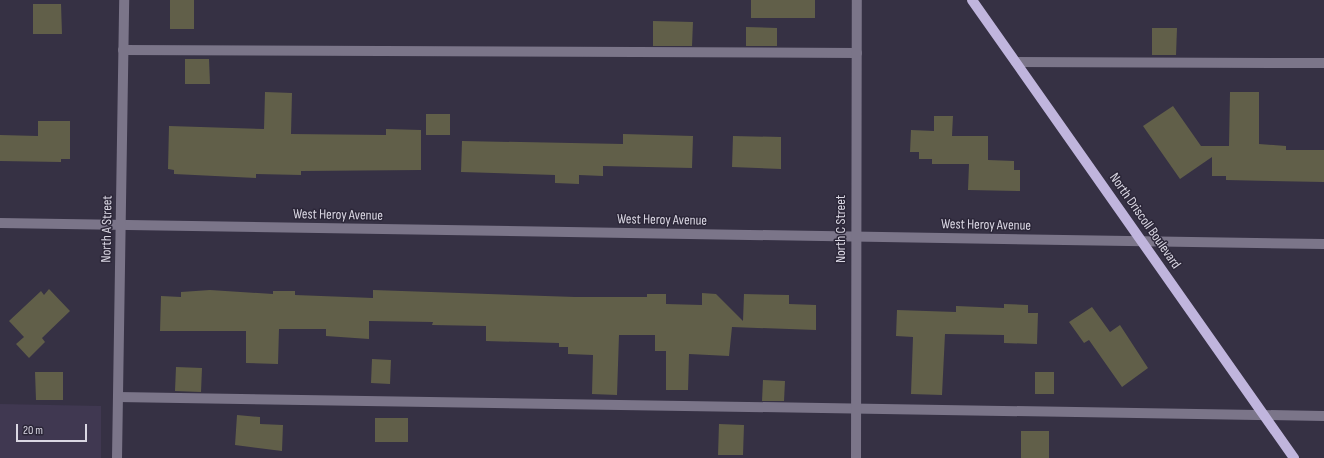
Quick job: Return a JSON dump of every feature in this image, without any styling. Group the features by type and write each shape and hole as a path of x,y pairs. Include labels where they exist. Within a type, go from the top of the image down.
{"main road":[{"name":"North Driscoll Boulevard","path":"972,0 1294,458"}],"street":[{"name":"North A Street","path":"117,458 124,0"},
{"name":"North C Street","path":"856,458 855,238 857,0"},
{"path":"123,50 856,53"},
{"path":"1016,62 1324,63"},
{"name":"West Heroy Avenue","path":"0,223 855,238 1142,240 1324,244"},
{"path":"118,397 856,410 1263,414 1324,416"}],"shaded area":[{"path":"0,404 101,406 101,458 0,458"}],"building":[{"path":"170,0 194,0 194,29 170,29"},
{"path":"751,0 815,0 815,18 751,18"},
{"path":"33,4 61,4 62,34 33,34"},
{"path":"653,21 693,22 692,46 653,46"},
{"path":"746,27 777,28 777,46 746,46"},
{"path":"1152,28 1177,28 1176,55 1152,55"},
{"path":"185,59 209,59 210,84 185,84"},
{"path":"265,92 292,93 291,134 386,135 386,129 421,130 421,170 301,171 301,175 256,174 256,178 174,174 174,170 168,169 169,126 264,129"},
{"path":"1230,92 1259,92 1259,144 1286,146 1286,150 1324,150 1324,182 1226,180 1226,176 1212,176 1212,157 1180,179 1143,126 1173,106 1201,146 1229,146"},
{"path":"426,114 450,114 450,135 426,135"},
{"path":"934,116 953,116 952,136 988,136 988,160 1014,161 1014,170 1020,170 1020,191 968,190 969,164 932,164 932,159 919,159 919,152 910,152 911,130 934,131"},
{"path":"38,121 70,121 70,159 61,159 61,162 0,161 0,135 38,136"},
{"path":"623,134 693,136 692,168 603,166 603,176 579,175 579,184 555,183 555,175 461,172 462,141 623,144"},
{"path":"733,136 781,137 781,169 732,167"},
{"path":"49,289 70,311 42,338 45,342 29,358 16,344 24,337 9,321 41,291 44,295"},
{"path":"210,290 273,294 273,291 295,291 295,295 373,298 373,290 575,297 647,297 647,294 666,294 666,304 702,305 702,293 716,294 743,321 744,294 789,295 789,304 816,305 816,330 732,327 729,356 689,354 688,390 666,390 666,351 655,351 655,335 619,335 617,395 592,394 593,355 568,354 568,347 559,347 559,343 486,341 486,326 432,325 433,322 369,321 369,339 326,336 326,329 279,329 278,364 246,363 246,331 160,331 161,296 181,297 181,292"},
{"path":"1004,304 1028,305 1028,313 1038,313 1037,344 1004,343 1004,335 945,334 942,395 911,394 913,337 896,336 897,310 956,312 956,306 1004,308"},
{"path":"1092,307 1110,332 1120,325 1148,368 1122,387 1089,340 1084,343 1069,322"},
{"path":"372,359 391,360 390,384 371,383"},
{"path":"176,367 202,368 201,392 175,391"},
{"path":"35,372 63,372 63,400 36,400"},
{"path":"1035,372 1054,372 1054,394 1035,394"},
{"path":"763,380 785,381 784,401 762,401"},
{"path":"237,415 260,417 260,424 283,425 282,451 235,445"},
{"path":"375,418 408,418 408,442 375,442"},
{"path":"719,424 744,425 743,455 718,455"},
{"path":"1021,431 1049,431 1049,458 1021,458"}]}
